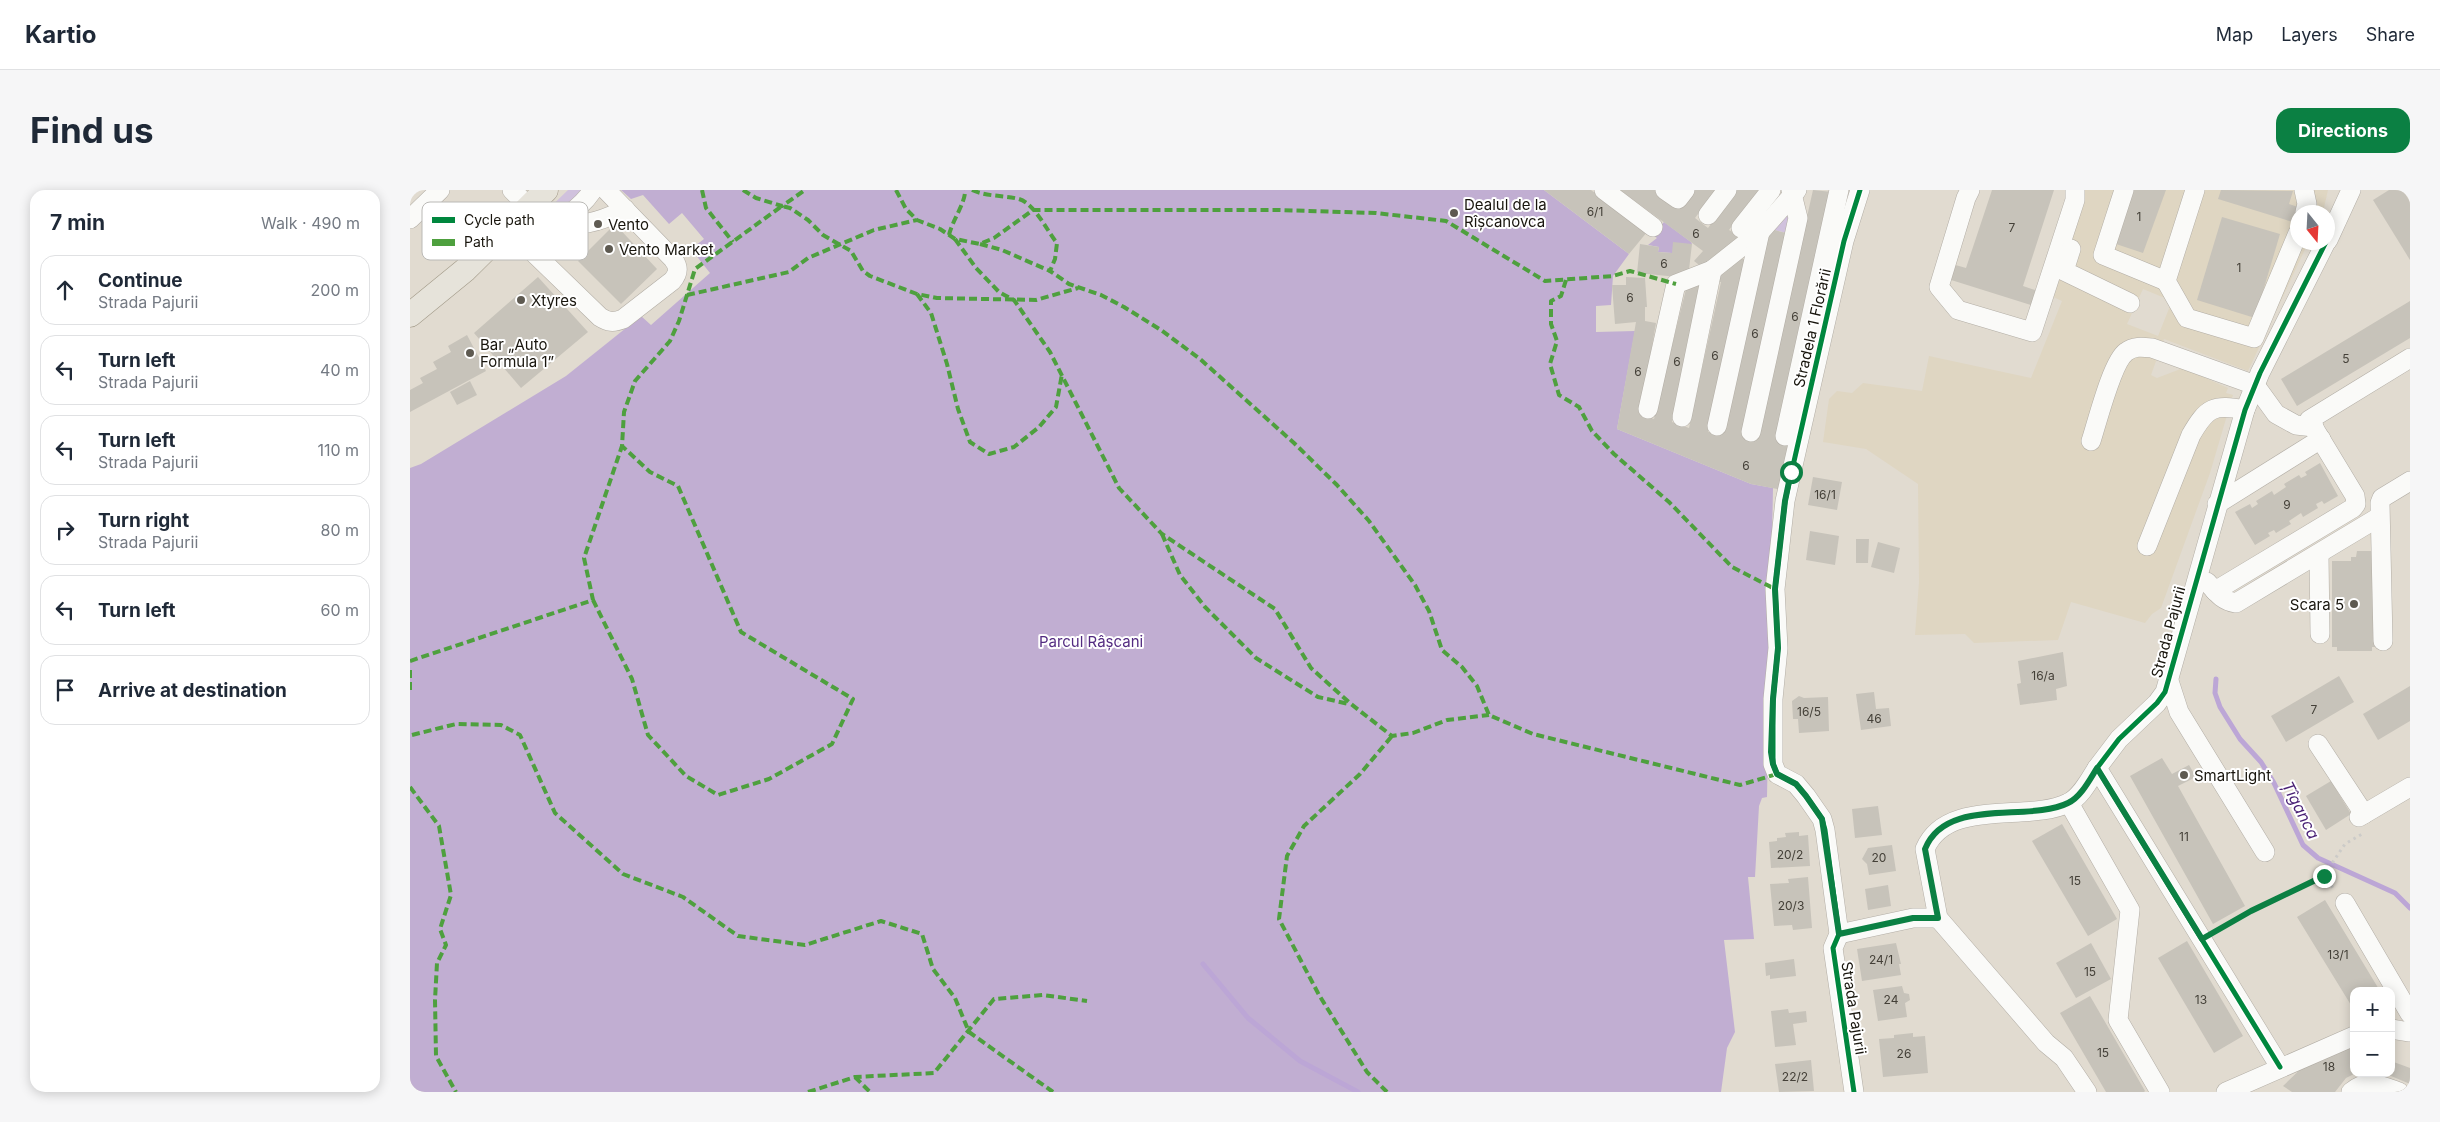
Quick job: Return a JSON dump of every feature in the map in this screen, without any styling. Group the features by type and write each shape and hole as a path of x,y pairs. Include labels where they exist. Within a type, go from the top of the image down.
{"main road":[{"path":"534,202 546,190"},
{"path":"410,315 477,260"}],"street":[{"path":"428,202 440,190"},
{"path":"512,190 524,202"},
{"path":"583,202 593,190"},
{"path":"541,260 607,322 623,319 672,281 677,275 678,269 673,259 606,190"},
{"path":"1604,190 1653,227"},
{"path":"1666,190 1678,199 1685,190"},
{"path":"1708,216 1727,190"},
{"path":"1741,228 1771,190"},
{"path":"1785,436 1839,190"},
{"name":"Stradela 1 Florării","path":"1791,472 1844,241 1860,190"},
{"path":"1970,190 1939,288 1958,310 2032,332 2075,200 2075,190"},
{"path":"2088,190 2064,271 2130,303"},
{"path":"2124,190 2103,255 2166,281 2187,318 2254,338 2291,250"},
{"path":"2166,281 2195,190"},
{"path":"2304,190 2307,205"},
{"name":"Strada Pajurii","path":"2335,224 2351,190"},
{"path":"1648,409 1676,284 1712,270 1760,232 1794,191"},
{"path":"1751,432 1798,218 1794,191"},
{"path":"410,219 422,207"},
{"path":"588,224 625,209"},
{"path":"1717,426 1760,232"},
{"name":"Strada Pajurii","path":"2068,803 2085,786 2119,739 2157,703 2169,681 2196,575 2245,410 2255,385 2322,250"},
{"path":"1682,417 1712,270"},
{"path":"2090,442 2116,364 2125,352 2138,346 2152,348 2255,385 2276,414 2296,425 2317,433"},
{"path":"2215,590 2353,508 2356,504 2356,496 2309,420 2410,358"},
{"path":"2147,546 2191,435 2200,419 2211,409 2219,406 2245,410"},
{"path":"2217,504 2317,433"},
{"name":"Strada Pajurii","path":"1791,472 1785,501 1775,589 1778,648 1773,699 1771,752 1777,774 1796,784 1822,819 1839,934 1833,948 1854,1092"},
{"path":"2383,641 2379,517 2382,498 2410,481"},
{"path":"2196,575 2227,602 2236,602 2379,517"},
{"path":"2319,554 2320,634"},
{"path":"2169,681 2179,712 2265,852"},
{"path":"2318,744 2361,815 2410,787"},
{"path":"2097,768 2280,1067"},
{"path":"2087,1092 2064,1058 2046,1043 1938,918 1925,849 1929,839 1937,831 1973,816 2033,811 2068,803 2130,910 2118,1020 2160,1092"},
{"path":"2345,903 2410,1014"},
{"path":"1839,934 1913,918 1938,918"},
{"path":"2395,1030 2410,1032"},
{"path":"2226,1092 2350,1038"},
{"path":"2352,1092 2359,1085 2374,1083 2400,1092"}],"path":[{"path":"2202,939 2251,911 2324,876 2345,844"}],"shaded area":[{"path":"568,190 583,190 571,202 556,202"},
{"path":"2082,190 2328,190 2325,205 2290,205 2290,250 2305,250 2248,371 2164,339 2151,375 2157,378 2183,368 2228,388 2226,393 2233,395 2210,473 2161,608 2152,614 2145,623 2071,602 2058,640 1974,643 1965,634 1915,635 1919,582 1918,484 1866,449 1823,442 1829,399 1837,391 1852,393 1863,383 1922,391 1929,356 2031,378 2062,301 2051,296","holes":["2143,289 2172,301 2158,336 2127,324"]},
{"path":"1788,213 1791,217 1786,233 1771,229"}],"green space":[{"name":"Parcul Râșcani","path":"621,190 1544,190 1629,254 1613,276 1611,305 1596,306 1596,332 1635,331 1617,429 1751,484 1773,488 1767,797 1762,798 1759,806 1755,877 1748,877 1754,939 1724,940 1735,1032 1727,1048 1721,1092 410,1092 410,468 421,464 566,376 641,316 651,325 710,273 691,249 704,239 682,213 669,224 643,195 631,199"},
{"path":"1664,222 1692,244 1672,253 1658,252 1659,247 1648,245 1657,238 1653,235"}],"building":[{"path":"1544,190 1591,190 1647,232 1629,254"},
{"path":"1620,190 1655,190 1679,207 1693,190 1716,190 1695,218 1708,228 1737,190 1759,190 1729,230 1743,238 1703,268 1694,261 1703,251"},
{"path":"1813,190 1832,192 1777,441 1792,445 1782,490 1751,484 1617,429 1636,322 1615,324 1612,285 1626,285 1626,277 1645,278 1647,307 1645,307 1645,321 1656,323 1640,414 1654,419 1687,285 1704,286 1672,422 1689,428 1721,282 1717,282 1720,271 1737,257 1746,260 1708,432 1723,434 1767,228 1786,233 1743,438 1757,440"},
{"path":"1992,190 2054,190 2023,286 2038,291 2034,306 1948,279 1952,264 1966,268"},
{"path":"2132,190 2166,190 2143,253 2113,243"},
{"path":"2221,190 2293,191 2289,204 2292,205 2290,205 2290,221 2218,199"},
{"path":"2389,190 2403,190 2410,202 2410,260 2373,200"},
{"path":"2222,217 2280,234 2255,318 2197,300"},
{"path":"615,224 657,269 621,304 578,261 588,260 588,251"},
{"path":"1673,242 1692,244 1688,278 1637,273 1640,244 1659,247 1658,252 1672,253"},
{"path":"538,277 588,332 521,388 474,333"},
{"path":"2410,301 2410,338 2297,406 2281,379"},
{"path":"467,335 486,371 410,412 410,390 423,383 420,378 437,369 433,362 451,352 448,346"},
{"path":"470,381 477,395 457,405 450,392"},
{"path":"2320,463 2338,496 2324,504 2322,501 2316,504 2318,508 2303,517 2301,513 2289,521 2291,524 2276,533 2274,530 2268,533 2270,536 2255,545 2235,512 2250,504 2252,508 2258,504 2256,501 2272,491 2274,495 2286,487 2284,484 2299,475 2301,478 2307,475 2305,472"},
{"path":"1813,477 1842,482 1837,510 1808,505"},
{"path":"1810,531 1839,536 1835,565 1806,560"},
{"path":"1856,539 1869,539 1868,563 1856,563"},
{"path":"1878,542 1900,548 1894,573 1871,567"},
{"name":"Scara 5","path":"2357,551 2376,551 2376,647 2372,647 2372,651 2337,651 2337,647 2332,647 2332,561 2351,561 2351,557 2356,557"},
{"path":"2063,652 2067,686 2056,689 2057,700 2020,705 2017,684 2021,683 2018,661"},
{"path":"2339,676 2354,702 2286,742 2271,716"},
{"path":"2410,686 2410,721 2378,740 2363,714"},
{"path":"1874,692 1876,709 1889,708 1891,726 1861,730 1856,694"},
{"path":"1799,696 1804,698 1828,697 1829,731 1799,733 1798,719 1793,719 1792,701"},
{"path":"2162,758 2172,774 2189,765 2196,777 2178,786 2245,906 2213,924 2130,776"},
{"path":"2331,781 2351,814 2326,830 2306,796"},
{"path":"1878,806 1882,835 1855,838 1852,809"},
{"path":"2062,824 2117,919 2088,936 2032,841"},
{"path":"1799,832 1799,836 1808,835 1810,866 1771,868 1769,842 1777,841 1777,838 1786,837 1785,833"},
{"path":"1892,845 1896,871 1869,875 1867,864 1862,859 1868,848"},
{"path":"1808,877 1812,928 1793,930 1792,925 1774,926 1770,884 1789,883 1788,879"},
{"path":"1888,885 1891,906 1868,910 1865,889"},
{"path":"2325,900 2378,987 2350,987 2350,1003 2297,917"},
{"path":"2187,941 2243,1036 2214,1053 2158,958"},
{"path":"1896,943 1901,964 1899,964 1901,975 1862,981 1857,949"},
{"path":"2091,943 2111,979 2076,998 2056,963"},
{"path":"1794,959 1796,976 1770,979 1770,975 1766,976 1765,963"},
{"path":"1902,986 1904,993 1909,994 1910,1000 1905,1003 1907,1017 1878,1021 1873,990"},
{"path":"2090,996 2144,1092 2106,1092 2060,1013"},
{"path":"1788,1009 1789,1013 1806,1011 1807,1022 1793,1024 1796,1045 1775,1047 1771,1011"},
{"path":"1913,1033 1913,1037 1925,1036 1928,1073 1883,1077 1879,1039 1894,1038 1894,1035"},
{"path":"2350,1046 2350,1076 2346,1078 2335,1092 2292,1092 2283,1086 2311,1059"},
{"path":"1811,1060 1814,1091 1779,1092 1775,1064"},
{"path":"2395,1062 2410,1068 2410,1084 2393,1077 2395,1077"}],"waterway":[{"name":"Țîganca","path":"2216,679 2215,693 2220,707 2240,739 2261,762 2274,783 2303,845 2318,858 2395,893 2410,908"},
{"path":"1203,964 1248,1018 1300,1061 1358,1092"}],"marked path":[{"path":"702,190 706,208 733,242"},
{"path":"743,190 756,198 782,206 805,190"},
{"path":"896,190 906,209 917,220 940,229 955,239 980,244 994,238 1033,210 1277,210 1376,213 1446,221 1545,281 1613,276 1630,271 1676,284"},
{"path":"949,235 965,195 965,190"},
{"path":"972,190 984,194 1019,199 1030,206 1057,243 1055,259 1050,271 1069,284 1101,295 1124,307 1161,330 1200,359 1294,443 1337,485 1369,521 1415,585 1429,611 1442,650 1462,667 1477,686 1489,715 1533,734 1740,785 1777,774"},
{"path":"410,661 593,600 584,558 622,446 624,412 635,381 670,341 679,321 695,269 782,206 790,208 808,220 823,235 851,251 863,271 870,276 917,294 937,298 1036,300 1078,288"},
{"path":"687,295 789,272 808,258 874,230 917,220"},
{"path":"955,239 976,268 999,292 1014,300 1050,352 1119,488 1162,534 1275,609 1311,668 1351,704 1392,736 1413,733 1447,720 1489,715"},
{"path":"980,244 1002,250 1050,271"},
{"path":"1566,280 1561,296 1551,301 1551,324 1557,341 1550,364 1559,395 1579,407 1592,431 1614,454 1669,502 1732,567 1775,589"},
{"path":"917,294 931,313 947,364 958,409 970,442 989,454 1014,447 1039,427 1056,407 1062,374"},
{"path":"593,600 632,679 648,735 686,776 718,795 769,779 832,744 853,699 741,632 678,486 650,472 622,446"},
{"path":"1162,534 1180,575 1205,607 1256,658 1318,697 1349,704"},
{"path":"410,670 410,692"},
{"path":"412,735 456,724 501,725 520,735 555,813 623,874 683,897 738,936 805,945 881,921 922,934 933,969 955,998 969,1032 1053,1092"},
{"path":"1387,1092 1367,1072 1319,995 1279,919 1287,856 1304,826 1360,774 1392,736"},
{"path":"410,787 439,826 451,895 440,929 446,945 437,963 435,1000 436,1056 456,1092"},
{"path":"808,1092 855,1077 934,1073 994,999 1043,995 1087,1001"},
{"path":"855,1077 870,1092"}],"cycle path":[{"path":"1854,1092 1833,948 1839,934 1825,830 1822,819 1806,796 1796,784 1777,774 1773,764 1773,699 1778,648 1775,589 1785,501 1844,241 1860,190"},
{"path":"2280,1067 2097,768 2119,739 2157,703 2165,692 2245,410 2260,373 2322,250"}],"place":[{"name":"Dealul de la Rîșcanovca","path":"1454,213"},
{"name":"Vento","path":"598,224"},
{"name":"Vento Market","path":"609,249"},
{"name":"Xtyres","path":"521,300"},
{"name":"Bar „Auto Formula 1”","path":"470,353"},
{"name":"Scara 5","path":"2354,604"},
{"name":"SmartLight","path":"2184,775"}],"route":[{"path":"1791,472 1785,501 1775,589 1778,648 1773,699 1771,752 1777,774 1796,784 1822,819 1839,934 1913,918 1926,916 1938,918 1925,849 1929,839 1937,831 1973,816 2033,811 2068,803 2085,786 2097,768 2202,939 2251,911 2324,876"}]}
